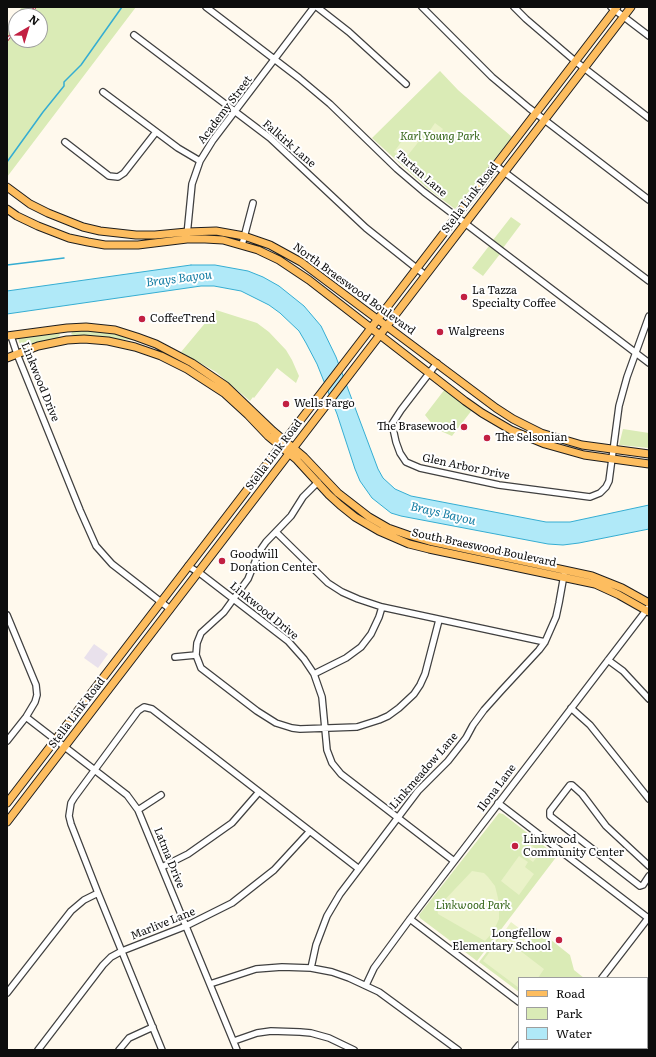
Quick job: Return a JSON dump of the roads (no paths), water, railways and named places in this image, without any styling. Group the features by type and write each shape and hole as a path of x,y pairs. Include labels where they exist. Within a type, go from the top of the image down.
{"main road":[{"name":"Stella Link Road","path":"7,822 631,7"},
{"name":"Stella Link Road","path":"7,803 614,8"},
{"name":"North Braeswood Boulevard","path":"7,187 30,204 48,214 77,225 100,231 136,235 187,236 223,240 269,254 309,280 430,373 492,419 511,430 535,441 584,455 649,464"},
{"name":"North Braeswood Boulevard","path":"7,209 28,222 49,231 69,238 96,244 138,245 216,231 244,236 280,249 315,272 378,318 436,364 513,419 535,430 582,445 649,454"},
{"path":"96,244 100,231"},
{"path":"309,280 315,272"},
{"path":"66,328 67,340"},
{"name":"South Braeswood Boulevard","path":"9,336 66,328 98,328 115,330 166,349 201,373 273,431 282,443 310,464 338,493 369,517 388,528 429,541 564,573 595,584 648,608"},
{"path":"135,347 137,337"},
{"name":"South Braeswood Boulevard","path":"7,358 38,346 67,340 95,339 135,347 201,373"},
{"path":"535,430 535,441"},
{"name":"South Braeswood Boulevard","path":"291,450 329,495 355,517 379,531 409,544 429,550 564,573"},
{"path":"218,528 227,534"},
{"path":"120,675 132,650 132,647 128,644"},
{"path":"14,793 24,800"}],"street":[{"name":"Tartan Lane","path":"206,7 275,59 330,104 397,169 465,223 649,363"},
{"name":"Academy Street","path":"187,236 192,184 200,161 214,140 314,7"},
{"path":"317,7 349,32 406,84"},
{"path":"422,7 492,77 535,113 649,200"},
{"path":"514,7 575,61 649,118"},
{"path":"614,8 623,17 649,36"},
{"name":"Falkirk Lane","path":"134,35 270,138 366,228 425,275"},
{"path":"103,92 178,148 200,161"},
{"path":"65,142 109,176 118,177 124,173 156,132"},
{"path":"495,165 649,281"},
{"path":"242,245 253,203"},
{"path":"613,458 619,406 635,353 649,316"},
{"name":"Linkwood Drive","path":"9,336 96,546 112,564 170,609"},
{"name":"Glen Arbor Drive","path":"436,364 392,424 393,433 400,453 410,464 420,468 499,485 590,497 600,493 606,487 611,474 613,458"},
{"path":"318,482 303,497 291,516 266,542 259,552 248,579 234,599 220,617 201,633 197,643 196,655 198,663 205,672 268,719 276,723 292,728 307,729 356,727 379,720 399,708 420,685 425,674 439,620"},
{"path":"276,532 317,574 331,586 347,595 382,607 545,642"},
{"name":"Linkwood Drive","path":"188,566 234,599 294,646 304,659 314,674 322,697 327,750 335,768 346,779 454,861"},
{"name":"Linkmeadow Lane","path":"311,968 316,945 327,916 340,894 418,791 448,760 466,738 484,710 540,650 556,617 560,603 564,573"},
{"path":"314,674 346,658 361,648 372,634 382,607"},
{"name":"Ilona Lane","path":"366,985 374,968 410,919 648,608"},
{"path":"7,615 36,685 37,695 35,702 26,717 7,741"},
{"path":"175,657 196,655"},
{"path":"608,660 623,671 649,699"},
{"path":"162,1050 98,893 69,816 71,803 74,798 138,711 144,708 152,710 359,869"},
{"path":"571,708 590,725 649,799"},
{"name":"Latma Drive","path":"26,717 127,795 138,810 237,1050"},
{"path":"649,866 606,826 582,794 570,785 550,812 550,816 640,886 642,886 649,876"},
{"path":"162,867 188,854 232,823 259,792"},
{"path":"138,810 161,794"},
{"path":"498,803 649,918 604,977"},
{"name":"Marlive Lane","path":"38,1050 111,957 122,951 186,926 232,902 257,885 274,870 310,831"},
{"path":"7,993 71,911 84,900 98,893"},
{"path":"410,919 518,1001"},
{"path":"210,984 256,969 282,967 311,968 332,972 366,985 395,1002 458,1050"},
{"path":"119,1050 129,1038 153,1027"},
{"path":"234,1041 257,1033 270,1031 300,1032 311,1033 329,1038 354,1050"}],"water":[{"name":"Brays Bayou","path":"191,265 215,265 248,271 279,286 304,306 321,326 336,357 378,469 383,478 395,489 411,496 546,522 570,522 649,505 649,529 563,545 548,544 391,513 372,498 360,481 337,414 317,364 299,331 269,305 241,291 214,286 201,286 7,314 7,291"}],"waterway":[{"path":"7,162 64,86 64,82 81,65 122,7"},
{"path":"7,265 64,258"}],"place":[{"name":"La Tazza Specialty Coffee","path":"464,297"},
{"name":"CoffeeTrend","path":"142,319"},
{"name":"Walgreens","path":"440,332"},
{"name":"Wells Fargo","path":"286,404"},
{"name":"The Brasewood","path":"464,427"},
{"name":"The Selsonian","path":"487,438"},
{"name":"Goodwill Donation Center","path":"222,561"},
{"name":"Linkwood Community Center","path":"515,846"},
{"name":"Longfellow Elementary School","path":"559,940"}],"park label":[{"name":"Karl Young Park","path":"440,137"},
{"name":"Linkwood Park","path":"473,906"}]}
